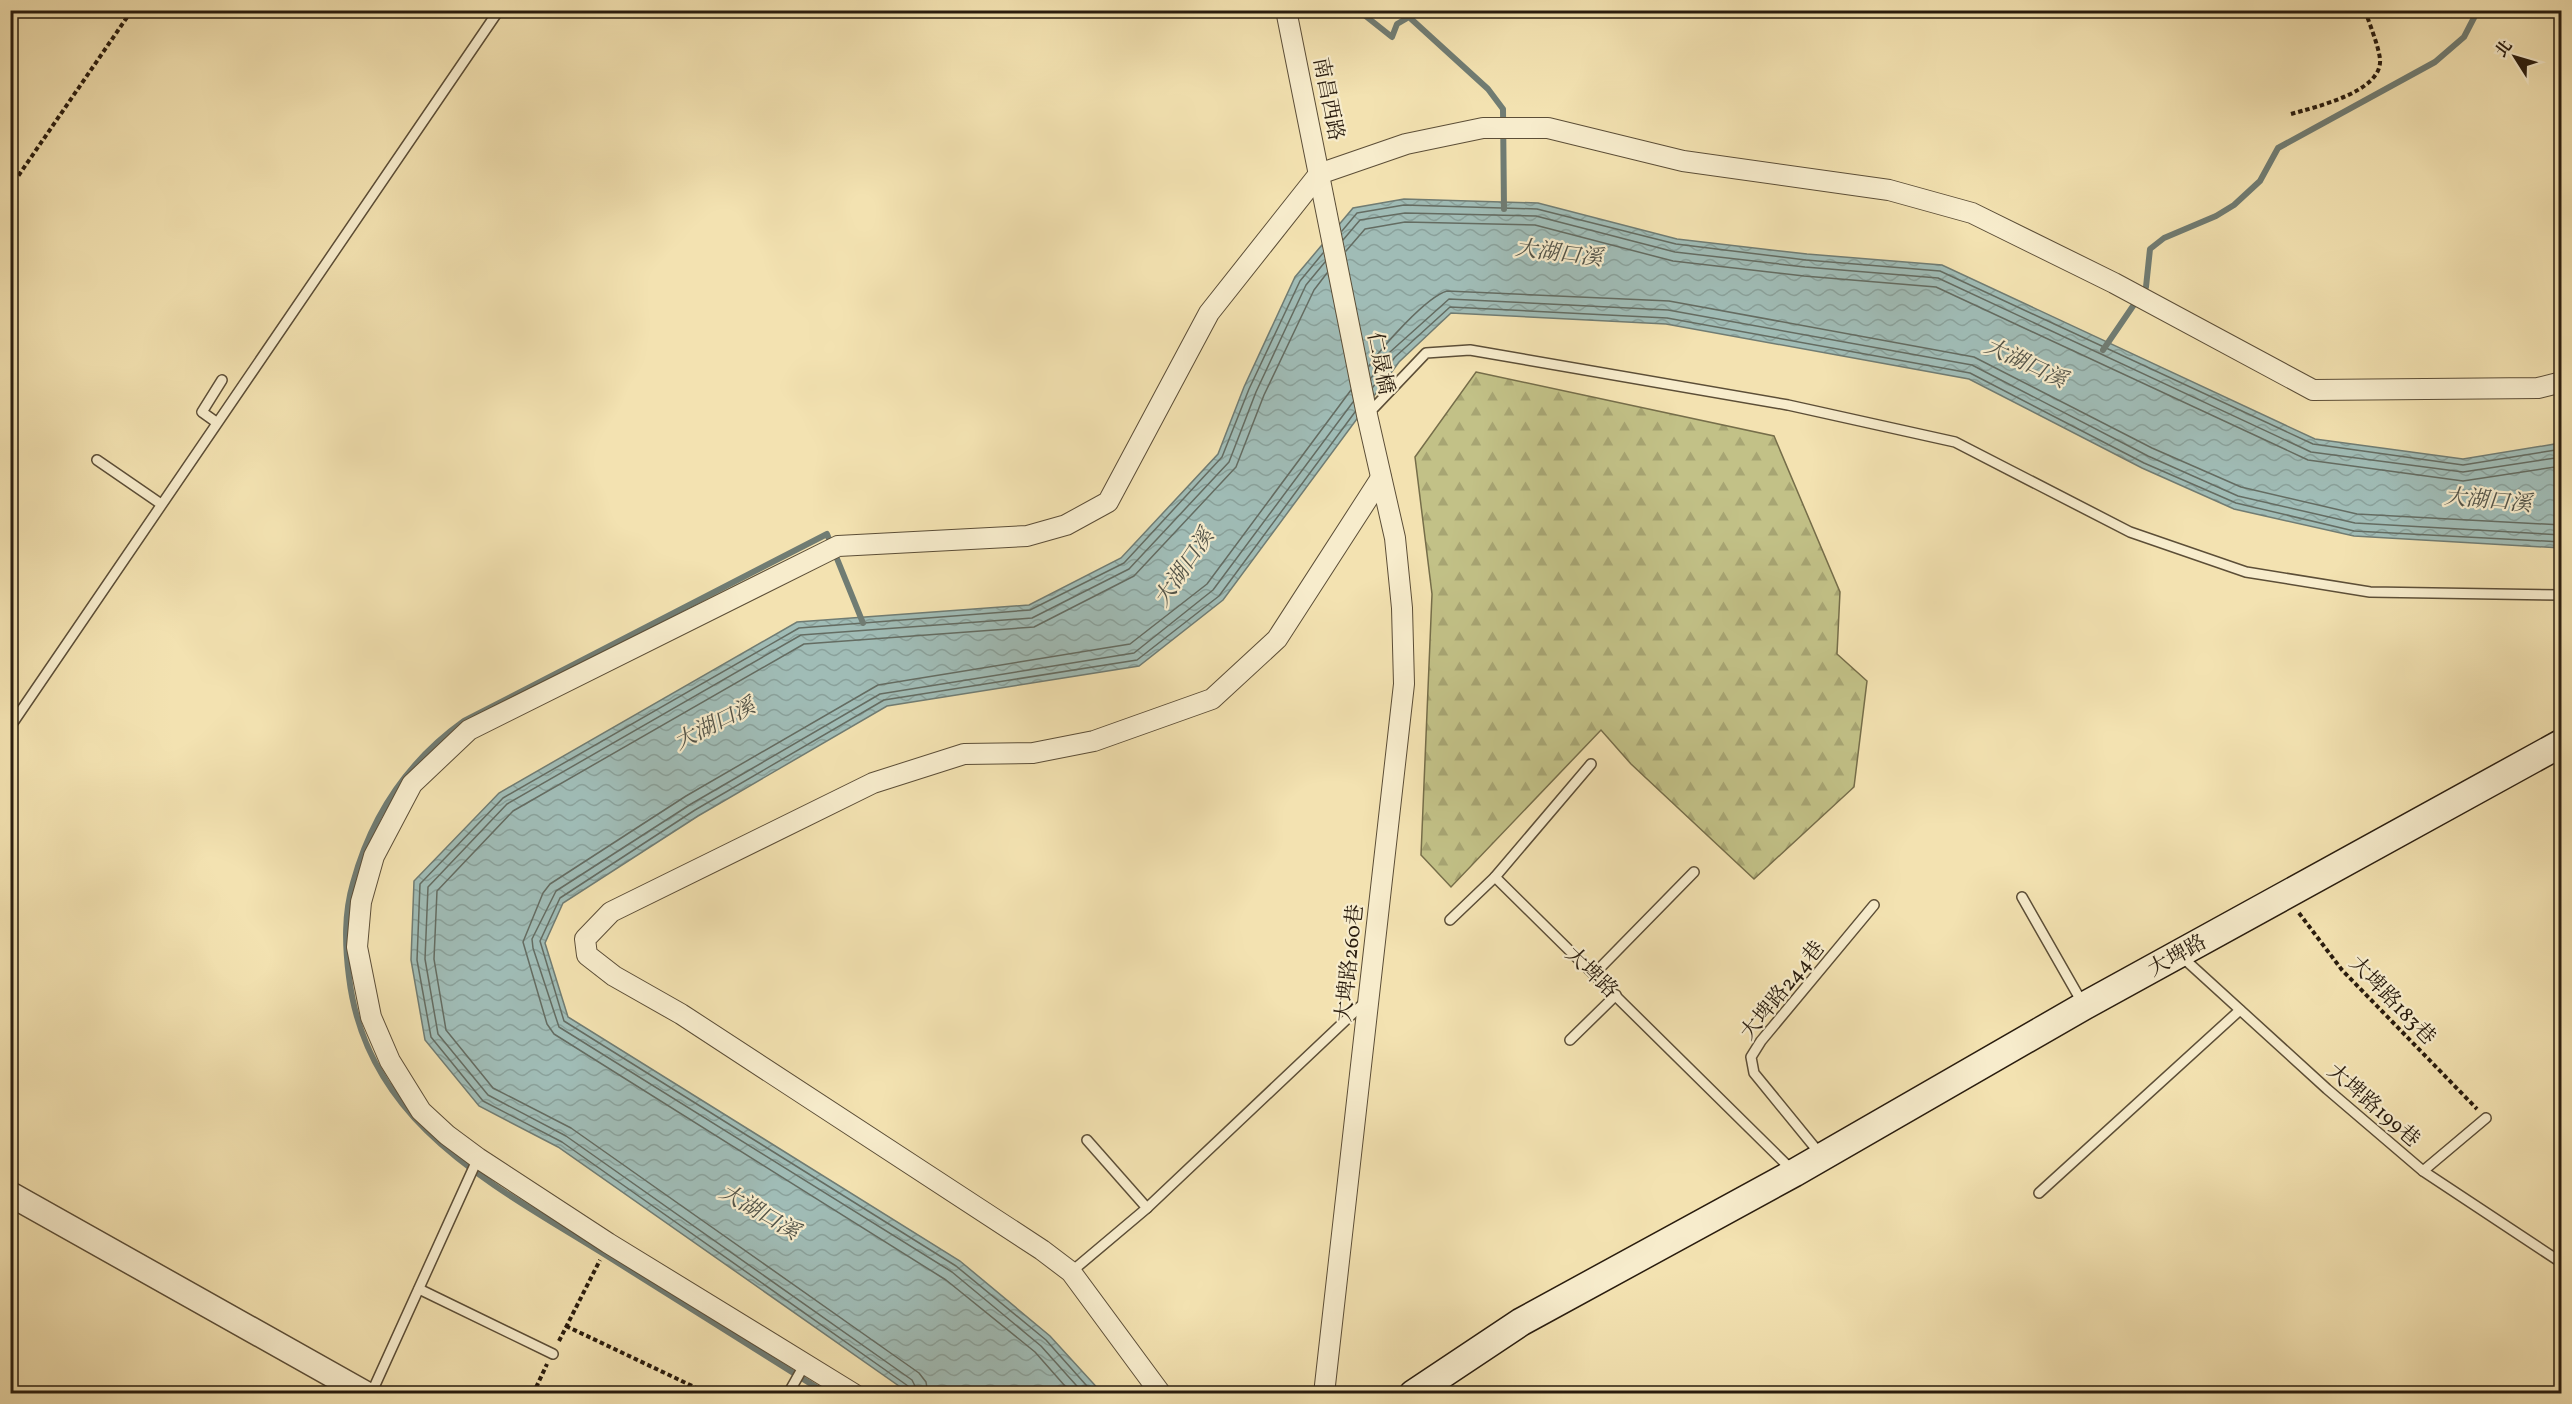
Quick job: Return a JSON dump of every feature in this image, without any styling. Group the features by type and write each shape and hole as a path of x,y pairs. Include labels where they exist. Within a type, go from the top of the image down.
{"main road":[{"name":"大埤路","path":"1413,1394 1521,1322 1794,1173 2084,1006 2562,743"}],"street":[{"name":"南昌西路","path":"1286,10 1323,198"},
{"path":"854,1394 806,1362 608,1243 478,1158 447,1135 421,1111 390,1061 371,1017 357,947 361,902 374,856 412,784 469,730 838,546 1027,536 1066,525 1108,502 1209,312 1319,174 1406,144 1483,128 1548,128 1683,161 1888,190 1972,213 2114,283 2313,390 2538,388 2562,382"},
{"name":"仁晟橋","path":"1323,198 1367,415 1395,538"},
{"path":"1161,1394 1071,1272 1032,1243 681,1014 614,976 587,955 585,939 611,912 873,783 963,754 1033,753 1094,741 1212,699 1277,639 1381,478"},
{"name":"大埤路260巷","path":"1324,1394 1404,684 1402,608 1395,538"},
{"path":"10,1194 366,1394"}],"lane":[{"path":"10,727 499,10"},
{"path":"1367,415 1426,352 1470,350 1788,405 1955,442 2130,532 2246,572 2370,592 2562,595"},
{"path":"216,422 202,412 222,380"},
{"path":"97,460 161,504"},
{"path":"1450,920 1495,877 1591,764"},
{"path":"1594,974 1694,872"},
{"name":"大埤路","path":"1495,877 1794,1173"},
{"path":"2022,897 2084,1006"},
{"name":"大埤路244巷","path":"1822,1157 1754,1072 1751,1057 1761,1041 1874,905"},
{"name":"大埤路199巷","path":"2179,954 2240,1011 2423,1171 2562,1263"},
{"path":"1570,1040 1616,996"},
{"path":"1071,1272 1147,1208 1370,997"},
{"path":"2039,1193 2240,1011"},
{"path":"2423,1171 2486,1118"},
{"path":"1087,1140 1147,1208"},
{"path":"371,1394 478,1158"},
{"path":"419,1289 553,1354"},
{"path":"788,1394 806,1362"}],"path":[{"path":"10,188 132,10"},
{"path":"2291,114 2342,99 2365,86 2379,71 2380,59 2365,10"},
{"name":"大埤路183巷","path":"2286,896 2342,970 2486,1118"},
{"path":"533,1394 608,1243"},
{"path":"566,1326 709,1394"}],"green space":[{"path":"1476,372 1774,436 1840,592 1837,654 1867,681 1854,787 1754,879 1631,764 1601,730 1451,887 1421,855 1432,594 1415,457"}],"water":[{"name":"大湖口溪","path":"1404,199 1538,203 1677,239 1807,254 1942,265 2315,439 2463,459 2561,443 2561,548 2354,536 2234,509 2142,468 1969,379 1666,324 1451,313 1399,362 1223,600 1139,666 887,706 698,816 563,903 545,943 568,1017 960,1261 1050,1336 1102,1393 909,1393 558,1147 479,1106 425,1040 411,960 414,881 499,793 797,622 1029,605 1121,558 1218,454 1244,387 1295,277 1353,208"}],"waterway":[{"path":"1358,10 1392,37 1397,24 1409,17 1488,89 1503,109 1504,209"},
{"path":"2103,350 2146,287 2150,249 2164,238 2216,216 2234,205 2260,181 2278,148 2435,62 2464,37 2478,10"},
{"path":"827,1394 525,1206 483,1178 444,1147 410,1113 382,1074 361,1029 349,977 346,930 353,883 370,835 381,813 409,772 444,737 464,721 827,534 863,623"}]}
